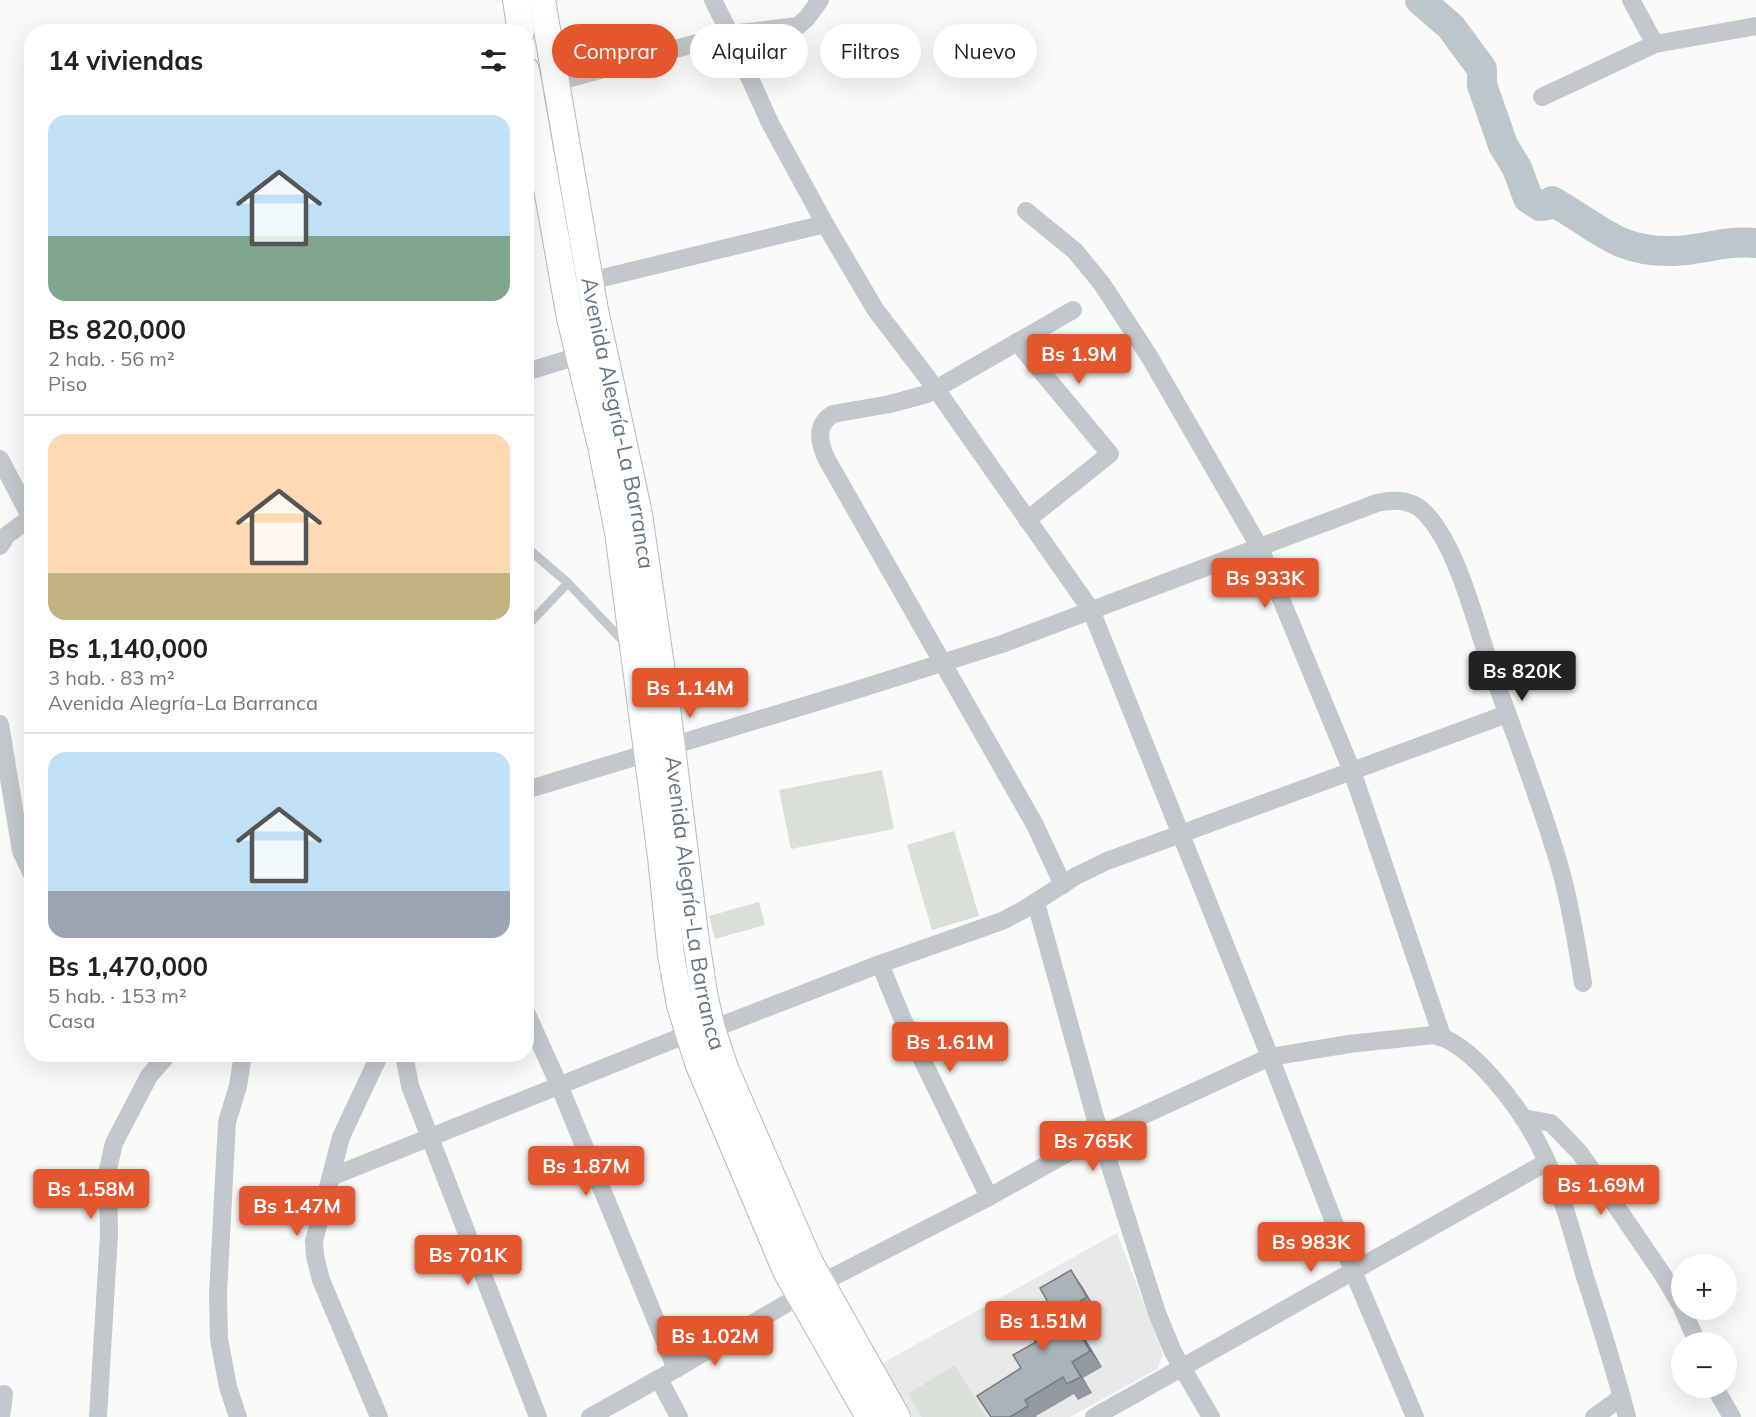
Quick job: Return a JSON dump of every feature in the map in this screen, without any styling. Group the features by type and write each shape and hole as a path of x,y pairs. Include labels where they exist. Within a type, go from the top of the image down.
{"main road":[{"path":"516,0 520,24"},
{"name":"Avenida Alegría-La Barranca","path":"542,0 590,281 590,352 633,643 680,1005 725,1068 809,1261 811,1290 869,1417"},
{"name":"Avenida Alegría-La Barranca","path":"534,120 570,318 590,352 639,514 704,993 700,1031"},
{"name":"Avenida Alegría-La Barranca","path":"811,1290 897,1417"}],"street":[{"path":"713,0 725,24"},
{"path":"800,24 820,0"},
{"path":"1631,0 1655,44"},
{"path":"1542,97 1655,44 1756,26"},
{"path":"534,81 556,82 690,45"},
{"path":"750,78 770,123 875,309 936,389 1091,610 1353,1271 1415,1417"},
{"path":"1026,212 1075,251 1102,284 1149,356 1260,548 1353,771 1442,1036"},
{"path":"590,281 825,224"},
{"path":"1063,885 1035,825 826,458 819,439 821,424 833,414 914,399 936,389 1073,310"},
{"path":"1017,342 1110,454 1027,520"},
{"path":"534,370 590,352"},
{"path":"0,459 24,505"},
{"path":"534,788 943,663 1377,503 1393,500 1409,502 1423,510 1448,548 1459,574 1537,795 1558,862 1572,914 1584,983"},
{"path":"0,546 7,535 24,524"},
{"path":"331,1177 700,1031 1002,921 1107,861 1507,714"},
{"path":"0,724 21,851 24,857"},
{"path":"1036,903 1100,1135 1157,1313 1165,1336 1211,1417"},
{"path":"880,964 903,1020 989,1197"},
{"path":"534,1030 676,1370"},
{"path":"590,1417 676,1370 811,1290 989,1197 1100,1135 1270,1057 1311,1049 1433,1035 1442,1036 1455,1043 1472,1057 1523,1118 1547,1162 1576,1247 1627,1417"},
{"path":"98,1417 109,1235 108,1169 114,1143 149,1076 161,1062"},
{"path":"238,1417 228,1386 219,1339 218,1294 227,1122 238,1086 242,1062"},
{"path":"376,1062 341,1137 314,1241 321,1280 379,1417"},
{"path":"406,1062 410,1086 538,1417"},
{"path":"1523,1118 1551,1123 1580,1153 1671,1289"},
{"path":"1094,1417 1547,1162"},
{"path":"659,1379 679,1417"},
{"path":"1,1417 4,1394"},
{"path":"1594,1417 1622,1397"},
{"path":"1721,1398 1731,1417"}],"lane":[{"path":"534,554 568,583 621,639 633,643"},
{"path":"534,619 568,583"}],"shaded area":[{"path":"882,770 894,829 791,849 779,790"},
{"path":"954,831 979,916 932,930 907,845"},
{"path":"759,902 765,925 715,939 709,916"},
{"path":"1117,1233 1163,1354 1157,1369 1070,1417 912,1417 879,1365"},
{"path":"955,1365 986,1417 922,1417 908,1394"}],"building":[{"path":"1071,1270 1087,1297 1066,1310 1090,1351 1072,1362 1081,1377 1067,1384 1063,1377 1025,1400 1028,1406 1010,1417 991,1417 977,1396 1021,1368 1013,1355 1036,1342 1025,1324 1051,1308 1040,1288"}],"waterway":[{"path":"1420,0 1451,27 1482,69 1482,85 1503,145 1517,168 1528,198 1540,206 1548,205 1552,201 1608,236 1637,248 1673,251 1734,243 1756,243"}]}
